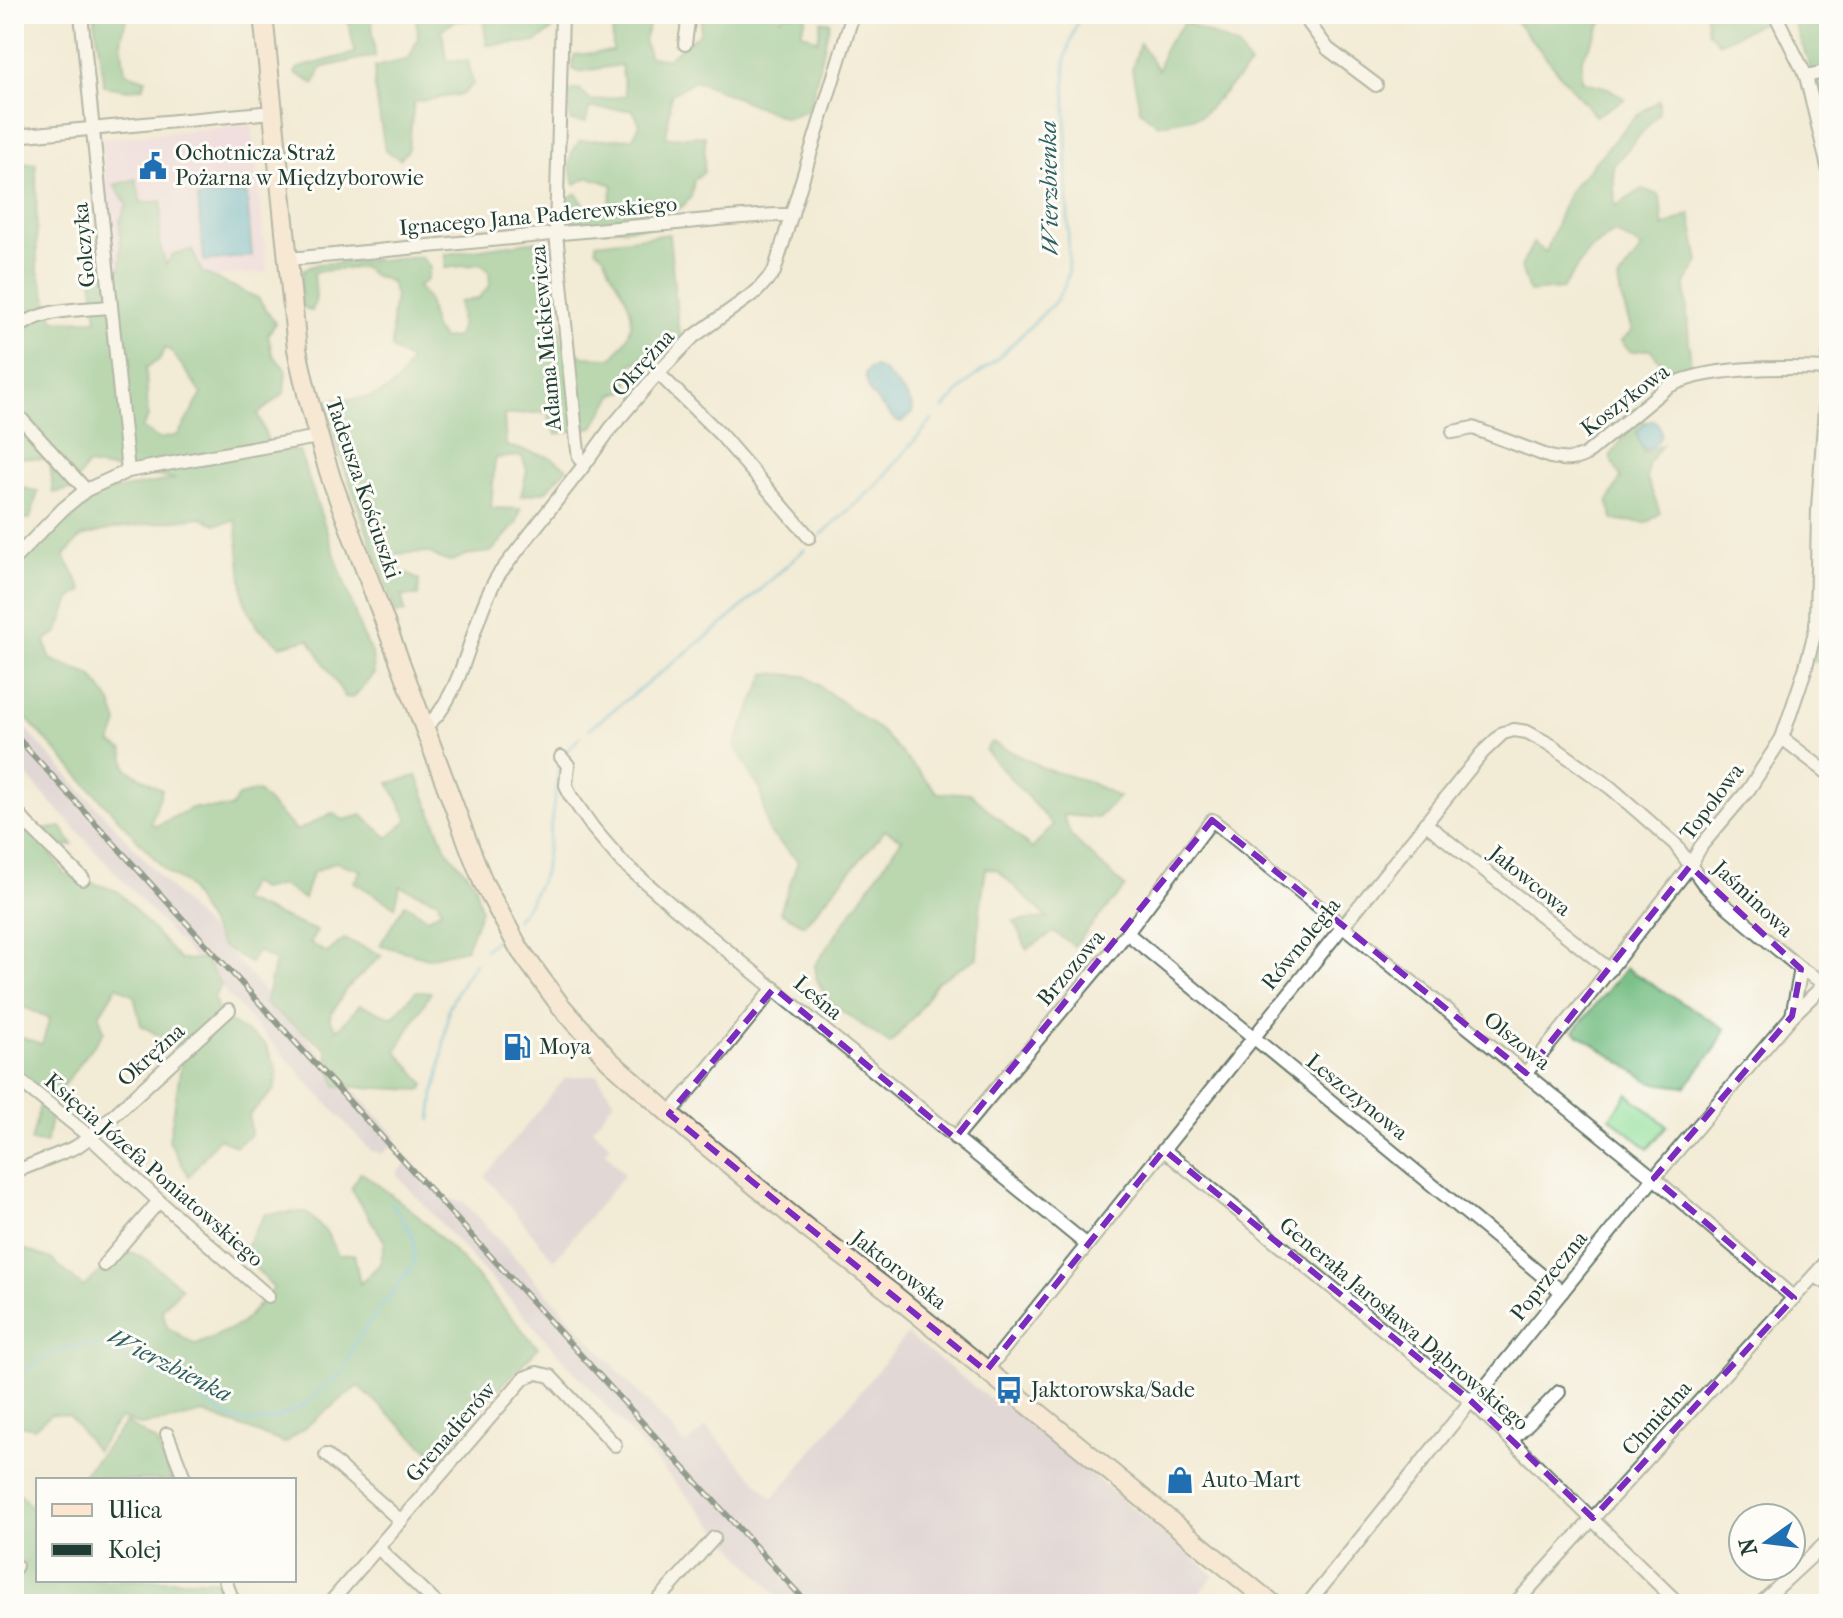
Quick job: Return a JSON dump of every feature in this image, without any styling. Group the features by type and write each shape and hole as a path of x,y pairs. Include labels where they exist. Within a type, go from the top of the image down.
{"main road":[{"name":"Tadeusza Kościuszki","path":"263,14 297,349 318,437 483,882 520,950"},
{"name":"Jaktorowska","path":"520,950 585,1035 669,1114 1272,1604"}],"street":[{"name":"Golczyka","path":"81,14 128,471"},
{"name":"Adama Mickiewicza","path":"562,14 556,233 577,443 579,458 585,464"},
{"path":"685,44 689,14"},
{"name":"Okrężna","path":"424,728 440,712 458,676 488,592 499,574 611,428 693,337 737,308 774,272 853,14"},
{"path":"1302,14 1328,49 1376,85"},
{"path":"1775,14 1806,76 1829,171"},
{"path":"1806,76 1829,71"},
{"path":"14,136 273,112"},
{"name":"Ignacego Jana Paderewskiego","path":"287,259 556,233 792,215"},
{"path":"14,331 35,317 110,307"},
{"name":"Topolowa","path":"1526,1073 1610,970 1690,866 1701,846 1749,789 1782,738 1816,628 1818,508 1829,354"},
{"name":"Koszykowa","path":"1453,432 1473,428 1550,457 1576,459 1679,380 1768,369 1828,369"},
{"path":"658,373 721,435 809,537"},
{"path":"14,411 86,490"},
{"path":"14,559 86,490 128,471 318,437"},
{"name":"Równoległa","path":"986,1371 1425,823 1482,753 1503,733 1514,730 1527,732 1551,745 1611,788 1675,844 1690,866"},
{"path":"1782,738 1829,774"},
{"name":"Leśna","path":"561,757 568,765 566,785 570,795 623,863 1087,1245"},
{"path":"14,809 83,879"},
{"name":"Olszowa","path":"1212,820 1654,1178 1794,1298"},
{"name":"Brzozowa","path":"955,1138 1127,933 1212,820"},
{"name":"Jałowcowa","path":"1425,823 1610,970"},
{"name":"Jaśminowa","path":"1690,866 1717,898 1801,969 1828,983"},
{"name":"Leszczynowa","path":"1127,933 1562,1292"},
{"path":"1792,1016 1801,969"},
{"name":"Poprzeczna","path":"1308,1604 1654,1178 1792,1016 1828,983"},
{"path":"669,1114 774,988"},
{"name":"Okrężna","path":"14,1172 76,1147 90,1137 229,1010"},
{"name":"Księcia Józefa Poniatowskiego","path":"14,1076 90,1137 268,1296"},
{"name":"Generała Jarosława Dąbrowskiego","path":"1164,1150 1471,1401 1679,1604"},
{"path":"104,1265 159,1201"},
{"name":"Chmielna","path":"1515,1604 1829,1259"},
{"path":"1814,1276 1829,1284"},
{"name":"Grenadierów","path":"329,1604 524,1378 537,1373 550,1376 615,1445"},
{"path":"1512,1440 1559,1392"},
{"path":"167,1434 184,1478"},
{"path":"326,1455 401,1521"},
{"path":"655,1604 714,1538"},
{"path":"1760,1604 1829,1540"},
{"path":"378,1548 437,1604"},
{"path":"226,1582 234,1604"}],"highlighted area":[{"path":"1212,820 1526,1073 1690,866 1801,969 1792,1016 1654,1178 1794,1298 1593,1518 1471,1401 1164,1150 986,1371 669,1114 774,988 955,1138"}],"shaded area":[{"path":"252,125 267,272 114,287 102,139"},
{"path":"14,716 395,1135 395,1142 381,1155 371,1151 14,762"},
{"path":"597,1075 614,1101 592,1129 611,1146 605,1151 624,1175 554,1260 485,1176 565,1078"},
{"path":"410,1160 445,1198 464,1202 686,1445 706,1427 773,1499 907,1334 988,1398 997,1397 1214,1575 1191,1604 785,1604 397,1175"}],"green space":[{"path":"94,14 124,14 126,18 121,42 125,72 146,79 143,87 128,90 104,86"},
{"path":"291,14 375,14 372,23 375,57 321,68 315,84 295,73 298,68 355,53 349,22 334,18 293,22"},
{"path":"408,14 552,14 552,30 536,42 487,45 483,19 456,21 442,29 446,60 468,61 473,84 463,94 414,102 408,150 400,159 385,150 374,83 375,67 409,59 418,38 416,19"},
{"path":"616,14 680,14 679,18 651,20 644,41 650,57 667,59 700,33 702,14 774,14 781,18 785,14 808,14 801,32 818,41 821,21 830,22 809,110 785,118 695,80 671,95 666,138 705,136 704,172 694,180 691,197 683,206 647,227 574,231 569,215 570,197 576,193 587,208 609,206 613,185 589,177 575,184 570,161 576,147 580,141 633,138 640,124 633,110 589,108 586,122 570,121 569,91 579,89 592,101 626,96 621,65 578,72 572,69 574,55 613,51 612,17"},
{"path":"1510,14 1607,14 1582,59 1582,81 1608,88 1625,99 1595,116"},
{"path":"1706,14 1761,14 1763,22 1719,43 1708,31"},
{"path":"1793,21 1829,29 1829,116"},
{"path":"1185,22 1238,47 1250,66 1201,116 1158,125 1140,110 1132,69 1140,43 1158,70 1166,45"},
{"path":"1659,100 1659,113 1613,166 1615,206 1643,189 1660,196 1663,227 1690,214 1699,262 1685,284 1691,370 1666,369 1650,349 1630,352 1621,341 1632,331 1618,280 1642,248 1614,232 1587,253 1562,289 1529,292 1521,267 1533,243 1546,252 1569,191 1636,116"},
{"path":"21,163 36,164 37,268 54,321 97,320 91,270 121,269 120,221 127,204 114,185 136,179 141,203 162,201 159,243 166,265 173,254 192,250 202,272 258,298 275,323 268,335 272,354 286,370 284,393 258,414 271,449 299,451 361,631 372,654 374,674 353,698 345,697 309,639 281,646 257,627 244,600 236,521 216,524 199,517 112,529 81,537 64,556 83,591 70,599 58,632 45,640 50,659 92,676 111,703 118,723 111,743 123,750 127,769 162,790 151,823 156,826 192,808 231,808 238,796 257,791 297,831 332,813 344,820 362,815 388,838 408,819 389,783 417,776 446,849 474,882 481,910 466,949 428,958 380,945 405,904 428,918 441,910 438,901 400,886 395,907 354,882 361,870 335,862 312,873 304,899 281,885 262,890 250,883 240,900 317,931 310,943 327,953 344,939 382,955 346,989 329,1018 337,1030 360,1005 393,1017 416,991 431,992 396,1051 425,1084 421,1090 336,1086 326,1048 265,1004 275,961 257,951 250,963 221,945 186,884 168,873 14,705 14,565 51,524 86,495 176,479 87,465 72,489 53,493 50,460 20,457 16,425 14,427 16,183","holes":["166,348 202,394 178,435 159,439 142,428 148,417 146,368 159,360"]},
{"path":"669,234 678,326 682,337 631,365 628,390 614,394 593,427 556,434 547,412 504,415 506,446 550,457 567,468 546,491 521,496 527,471 522,456 495,458 491,508 521,509 516,524 491,552 465,555 453,561 443,560 428,552 392,554 393,567 419,580 418,596 402,596 405,612 396,614 325,412 329,400 365,398 382,393 396,383 404,372 410,361 392,349 395,295 391,282 362,267 314,272 316,298 312,311 301,306 300,283 304,269 318,264 421,257 430,267 427,280 418,286 428,300 434,328 443,339 457,337 461,326 459,302 478,299 490,286 489,271 481,264 445,268 446,254 536,241 552,252 562,344 584,357 611,358 627,337 632,318 626,297 605,258 596,249 596,243"},
{"path":"1636,420 1647,422 1636,433 1644,453 1662,445 1648,464 1647,478 1660,513 1647,523 1613,520 1608,502 1621,478 1610,457"},
{"path":"14,485 38,492 30,519 14,519"},
{"path":"1829,534 1829,645 1819,661 1812,662 1819,638 1825,536"},
{"path":"766,673 806,676 881,731 938,793 970,793 1032,849 1053,825 985,750 992,742 1045,769 1087,781 1119,797 1098,818 1063,815 1071,836 1125,887 1074,946 1054,932 1027,949 1014,921 1048,918 997,870 986,868 977,958 937,982 916,1014 890,1044 829,1002 817,980 815,965 902,839 885,830 804,925 780,912 798,861 768,831 760,788 735,745"},
{"path":"61,827 73,845 48,849 64,874 118,891 180,960 204,959 221,985 214,997 219,1015 265,1044 278,1072 274,1090 249,1115 251,1134 236,1146 219,1138 189,1176 169,1141 181,1065 176,1046 141,1025 134,996 117,986 99,1015 104,1032 56,1095 46,1143 31,1142 41,1100 14,1078 14,1035 42,1044 50,1018 14,1003 14,829 22,833"},
{"path":"1626,968 1725,1029 1716,1048 1685,1087 1652,1083 1574,1031"},
{"path":"1628,1094 1667,1126 1648,1149 1610,1117"},
{"path":"361,1172 414,1212 464,1262 538,1348 485,1403 440,1461 358,1386 285,1443 203,1413 140,1425 120,1418 96,1451 69,1415 51,1414 34,1428 14,1424 14,1258 23,1249 51,1259 83,1287 126,1250 145,1258 182,1288 162,1309 167,1327 196,1345 241,1324 274,1288 248,1260 244,1249 265,1214 306,1212 327,1233 338,1255 354,1254 360,1284 380,1264 385,1242 351,1189"},
{"path":"126,1422 156,1442 171,1478 81,1478"},
{"path":"14,1490 36,1513 36,1582 216,1582 225,1604 14,1604 14,1583 26,1562 14,1560"}],"water":[{"path":"247,195 252,256 204,261 198,198"},
{"path":"868,369 883,370 907,396 913,408 902,422 896,421 870,393 865,375"},
{"path":"1654,420 1660,429 1660,437 1655,445 1645,450 1639,441 1638,431"}],"waterway":[{"name":"Wierzbienka","path":"943,409 1055,302 1064,287 1069,271 1065,69 1066,56 1080,14"},
{"name":"Wierzbienka","path":"821,535 876,486 932,420"},
{"name":"Wierzbienka","path":"589,729 724,623 805,549"},
{"name":"Wierzbienka","path":"566,752 581,736"},
{"name":"Wierzbienka","path":"516,920 529,903 544,873 559,766"},
{"name":"Wierzbienka","path":"485,950 499,936"},
{"name":"Wierzbienka","path":"431,1120 449,1007 475,963"},
{"name":"Wierzbienka","path":"14,1377 64,1349 99,1345 180,1385 226,1416 247,1423 271,1420 301,1407 343,1372 355,1342 412,1266 415,1257 413,1240 391,1202"}],"railway":[{"path":"14,734 808,1604"}],"place":[{"name":"Ochotnicza Straż Pożarna w Międzyborowie","path":"153,166"},
{"name":"Moya","path":"517,1047"},
{"name":"Jaktorowska/Sade","path":"1009,1390"},
{"name":"Auto-Mart","path":"1180,1480"}]}
